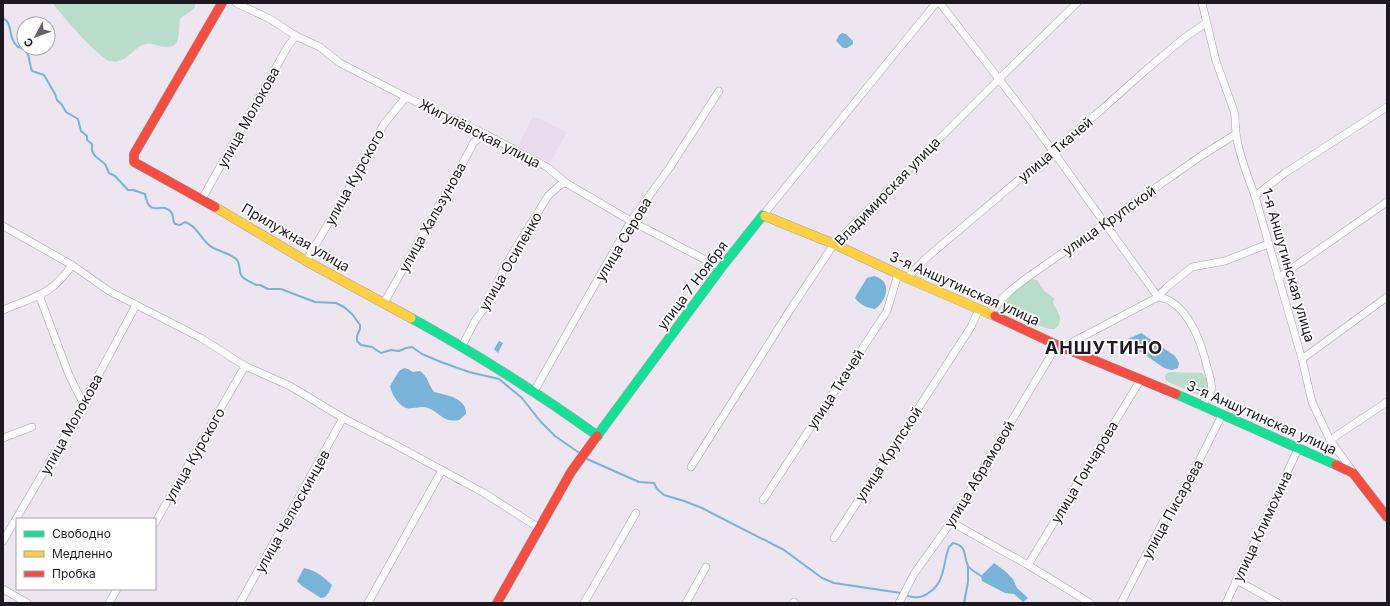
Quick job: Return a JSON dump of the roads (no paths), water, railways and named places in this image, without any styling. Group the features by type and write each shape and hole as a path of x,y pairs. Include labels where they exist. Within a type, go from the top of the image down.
{"street":[{"name":"Прилужная улица","path":"222,3 134,154 134,162 137,165 202,199 306,261 462,346 576,420 598,436"},
{"name":"Жигулёвская улица","path":"236,3 270,19 296,36 320,47 340,63 406,97 484,134 547,167 566,183 631,221 721,268"},
{"name":"улица 7 Ноября","path":"497,603 571,472 721,268 936,3"},
{"path":"940,3 1052,150 1158,297 1169,301 1185,316 1194,330 1202,348 1211,382 1212,390 1210,395 1200,406"},
{"name":"Владимирская улица","path":"691,467 790,310 834,244 1077,3"},
{"name":"1-я Аншутинская улица","path":"1202,3 1216,61 1234,111 1236,119 1236,134 1247,175 1255,196 1302,359 1312,402 1330,440 1387,517"},
{"name":"улица Ткачей","path":"907,278 925,258 1100,111 1184,38 1206,23"},
{"name":"улица Молокова","path":"202,199 288,46 296,36"},
{"name":"улица Серова","path":"533,393 631,221 670,167 719,91"},
{"name":"улица Курского","path":"306,261 347,192 384,124 406,97"},
{"path":"1255,196 1285,173 1387,107"},
{"name":"улица Хальзунова","path":"384,303 473,144 484,134"},
{"name":"улица Крупской","path":"990,314 1003,297 1023,280 1201,156 1236,134"},
{"name":"улица Осипенко","path":"462,346 475,320 488,303 506,264 548,196 560,185 566,183"},
{"path":"1278,278 1387,202"},
{"name":"3-я Аншутинская улица","path":"763,215 834,244 1060,346 1141,379 1353,472"},
{"path":"3,226 72,265 109,291 201,338 246,366 290,386 343,418 484,493 539,528"},
{"path":"1060,346 1158,297 1167,287 1192,267 1225,261 1268,244"},
{"path":"3,310 51,289 64,277 72,265"},
{"name":"улица Ткачей","path":"763,500 887,311 898,274"},
{"path":"39,295 69,375 83,403"},
{"path":"1302,359 1387,297"},
{"name":"улица Молокова","path":"16,518 83,403 136,305"},
{"name":"улица Крупской","path":"834,538 971,327 979,309"},
{"name":"улица Абрамовой","path":"900,603 914,574 951,522 1060,346"},
{"name":"улица Курского","path":"156,522 246,366"},
{"name":"улица Гончарова","path":"1028,565 1141,379"},
{"path":"1330,440 1387,402"},
{"name":"улица Писарева","path":"1121,603 1163,522 1187,484 1222,415"},
{"name":"улица Челюскинцев","path":"240,603 343,418"},
{"path":"3,438 32,427"},
{"name":"улица Климохина","path":"1226,603 1298,449"},
{"path":"368,603 442,470"},
{"path":"584,603 636,513"},
{"name":"улица Молокова","path":"3,541 16,519"},
{"path":"951,522 1028,565 1090,603"},
{"path":"686,603 706,567"},
{"path":"1236,580 1278,603"},
{"path":"3,589 28,603"},
{"path":"109,603 116,590"}],"water":[{"path":"842,33 846,34 853,41 853,44 847,48 843,48 836,41"},
{"path":"874,276 880,278 886,286 883,301 875,309 864,306 855,298 867,278"},
{"path":"1141,333 1175,356 1179,363 1178,368 1172,370 1164,368 1128,343 1128,339"},
{"path":"499,341 503,343 498,353 494,349"},
{"path":"404,368 413,372 420,371 425,376 434,392 455,398 463,404 466,414 459,420 454,421 446,419 425,407 406,408 402,406 395,398 390,386 399,371"},
{"path":"994,563 1013,579 1017,588 1028,598 1023,602 1014,594 1005,593 982,581 981,576"},
{"path":"304,568 319,574 332,585 325,597 321,598 297,581"}],"waterway":[{"path":"3,18 8,24 15,43 27,53 32,71 44,75 57,100 66,112 78,119 81,131 87,136 87,140 92,144 92,151 95,156 105,164 109,173 115,176 128,190 145,194 147,202 153,208 167,209 172,213 175,224 180,225 185,222 193,226 209,245 234,257 238,262 241,275 244,278 256,285 260,285 268,289 281,289 315,302 336,303 344,307 352,314 360,325 357,341 361,345 372,347 381,353 391,350 399,351 412,347 422,354 441,362 469,372 499,379 522,398 540,421 555,436 578,452"},
{"path":"587,459 639,482 654,483 657,489 664,495 702,508 784,550 822,578 834,583 901,593"},
{"path":"908,596 922,596 933,590 940,579 949,547 953,543 961,546 968,566 981,576"},
{"path":"964,603 968,582 968,566"}],"district":[{"name":"АНШУТИНО","path":"1104,347"}]}
